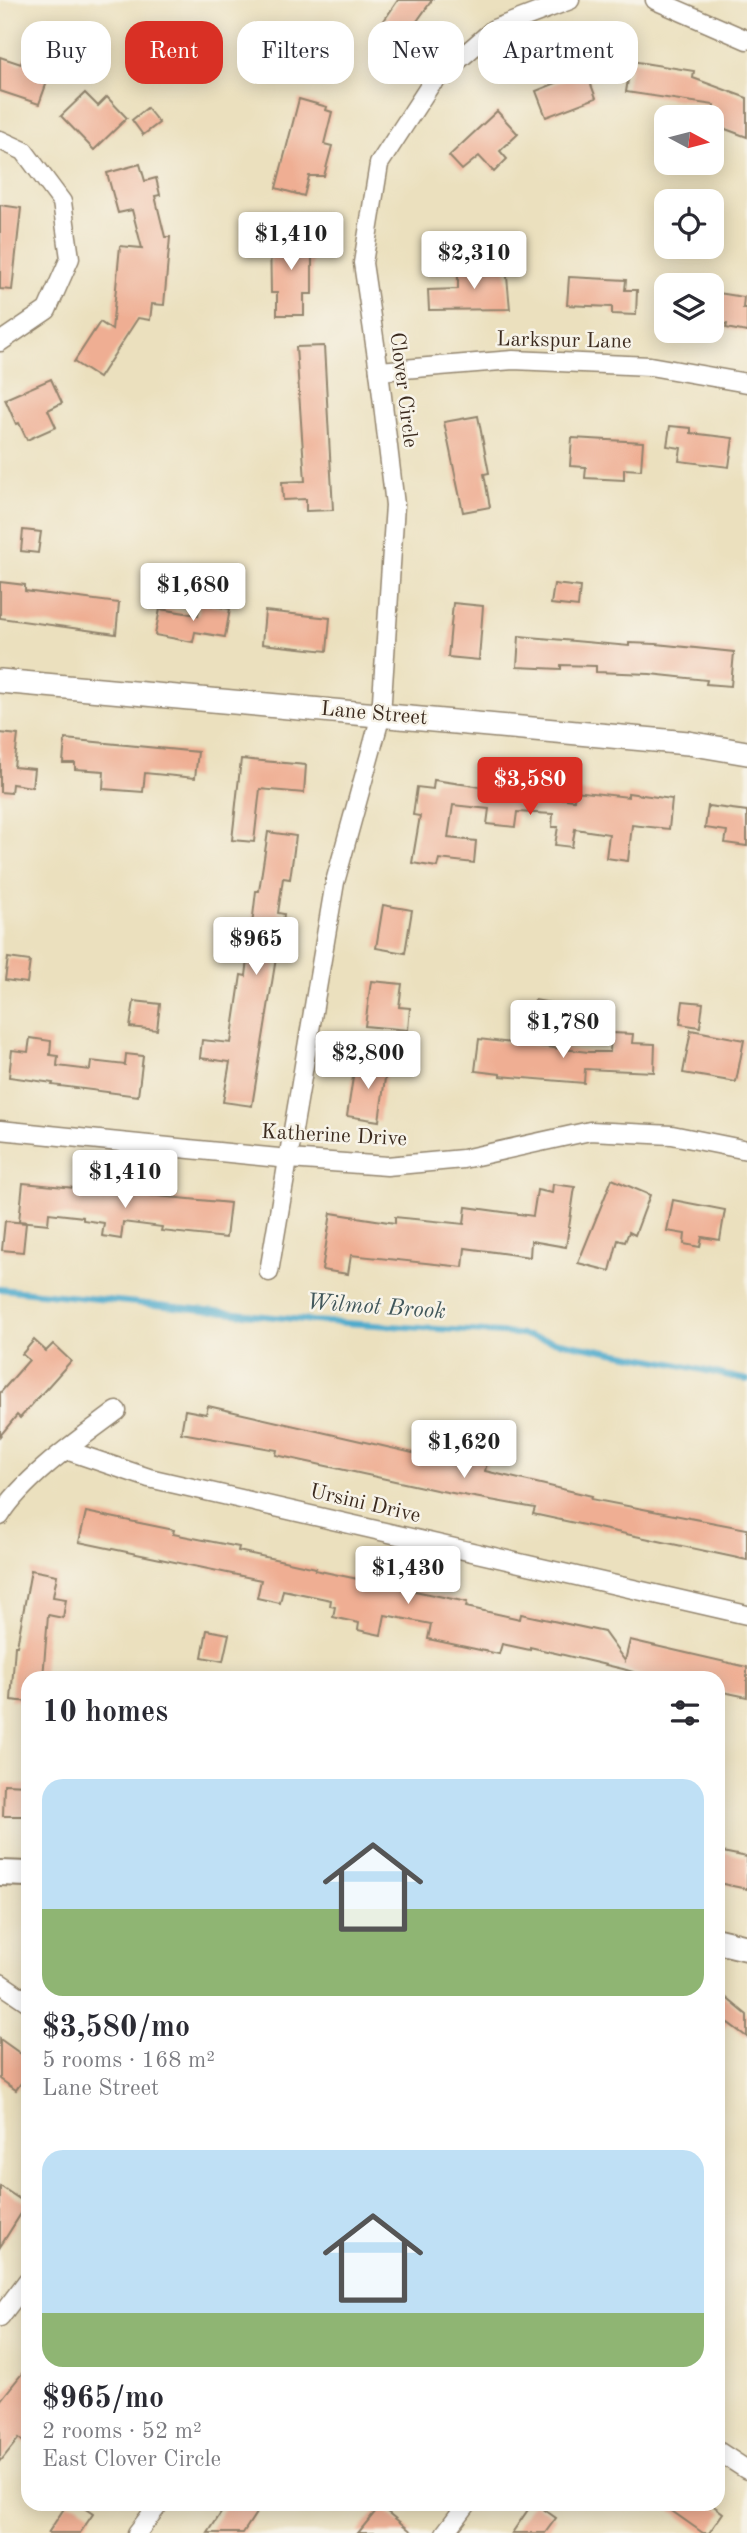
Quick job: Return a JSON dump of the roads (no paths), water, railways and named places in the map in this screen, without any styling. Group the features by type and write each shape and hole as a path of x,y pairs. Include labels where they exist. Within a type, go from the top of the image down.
{"main road":[{"path":"0,1873 21,1874"},
{"path":"725,1943 747,1948"}],"street":[{"name":"Clover Circle","path":"269,1272 335,882 382,715 395,505 363,262 379,164 431,84 494,29 570,0"},
{"path":"655,0 747,40"},
{"path":"0,141 24,150 62,202 69,258 47,310 0,342"},
{"name":"Larkspur Lane","path":"379,371 513,360 650,366 747,383"},
{"name":"Lane Street","path":"0,681 688,743 747,753"},
{"name":"Katherine Drive","path":"0,1130 289,1159 387,1166 463,1159 590,1131 671,1135 747,1150"},
{"path":"0,1516 9,1502 66,1450 117,1411"},
{"name":"Ursini Drive","path":"66,1450 149,1478 747,1615"},
{"path":"0,1983 21,1997"},
{"path":"0,2317 21,2289"},
{"path":"725,2456 747,2470"},
{"path":"137,2533 154,2511"},
{"path":"445,2533 462,2511"}],"waterway":[{"name":"Wilmot Brook","path":"0,1289 313,1321 517,1334 747,1380"}]}
